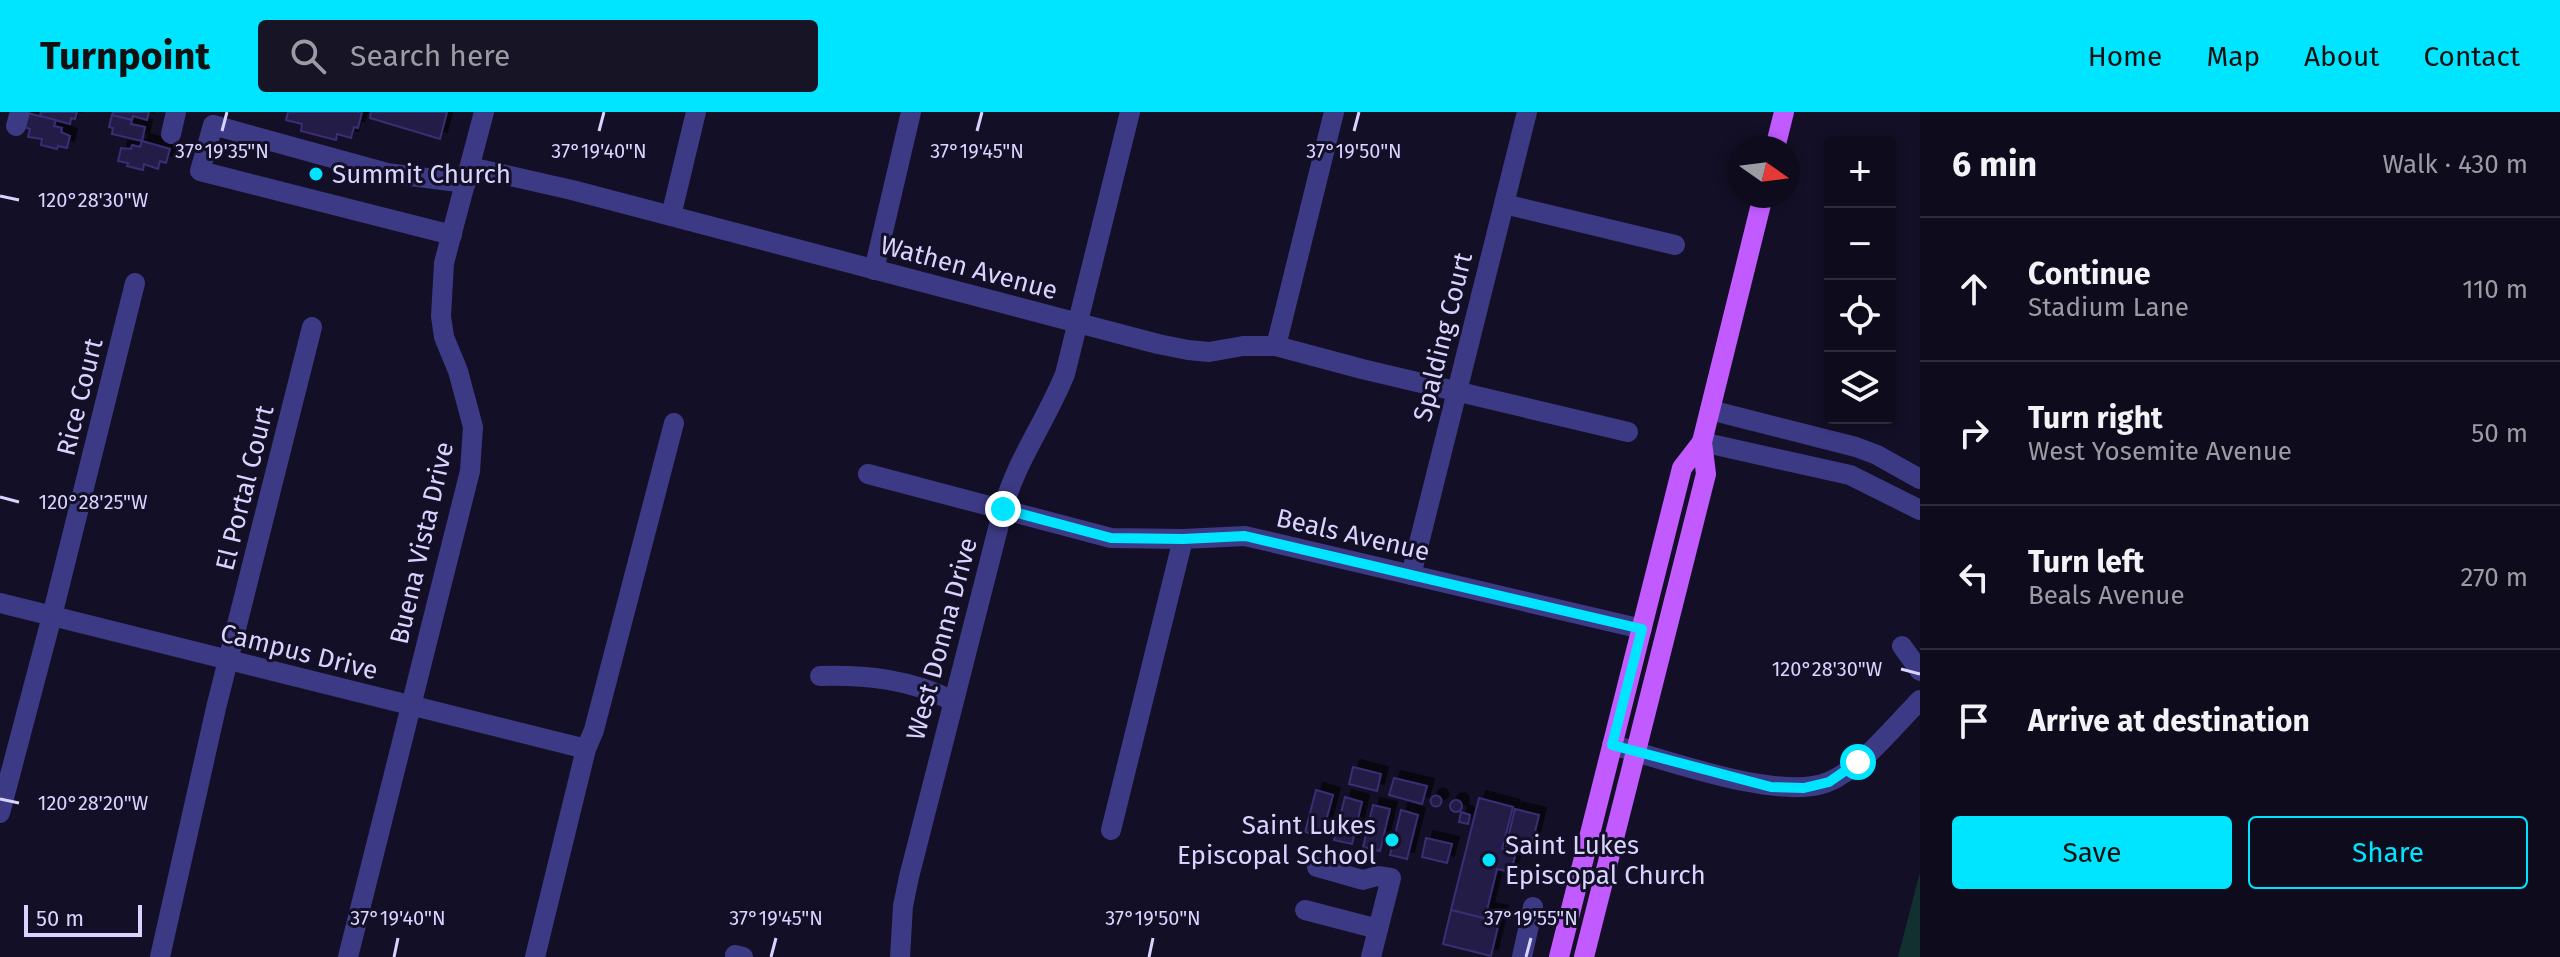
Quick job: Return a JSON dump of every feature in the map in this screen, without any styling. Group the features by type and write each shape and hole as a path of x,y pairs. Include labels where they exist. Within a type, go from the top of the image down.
{"main road":[{"path":"1778,136 1784,112"},
{"path":"1584,957 1706,474 1702,442 1760,208"},
{"path":"1559,957 1682,468 1702,442"}],"street":[{"path":"171,134 176,112"},
{"name":"Buena Vista Drive","path":"348,957 470,471 473,427 458,371 444,337 441,316 444,263 484,112"},
{"path":"671,216 696,112"},
{"path":"874,270 911,112"},
{"name":"West Donna Drive","path":"900,957 903,906 909,877 1010,483 1065,374 1130,112"},
{"path":"1276,346 1334,112"},
{"name":"Spalding Court","path":"1411,575 1527,112"},
{"path":"214,119 200,171 452,235"},
{"name":"Wathen Avenue","path":"214,119 387,173 468,175 572,190 1078,324 1188,350 1209,352 1243,346 1276,346 1628,432"},
{"path":"1504,204 1675,245"},
{"name":"Rice Court","path":"0,813 135,283"},
{"name":"El Portal Court","path":"160,957 228,661 312,327"},
{"path":"1710,410 1856,447 1887,459 1920,479"},
{"path":"535,957 586,749 594,730 674,423"},
{"path":"1702,442 1850,475 1920,510"},
{"name":"Beals Avenue","path":"868,474 1111,538 1245,536 1642,629"},
{"path":"1111,830 1183,539"},
{"name":"Campus Drive","path":"0,603 586,749"},
{"path":"1902,646 1920,671"},
{"path":"820,676 894,679 953,701"},
{"path":"1612,745 1771,787 1804,788 1829,782 1858,762 1920,700"},
{"path":"1317,867 1363,880 1377,876 1391,878 1371,957"},
{"path":"1522,957 1533,907"},
{"path":"1305,910 1378,929"}],"green space":[{"path":"1920,872 1920,957 1898,957"}],"building":[{"path":"41,112 77,112 70,124 40,116"},
{"path":"113,112 149,112 147,120 133,116 132,120 112,115"},
{"path":"288,112 362,112 358,128 354,127 351,138 337,134 336,140 301,131 302,124 286,120"},
{"name":"Summit Church","path":"371,112 447,112 440,139 370,118"},
{"path":"27,113 56,120 54,126 62,128 61,132 70,136 67,148 41,145 42,139 28,137 30,129 24,127"},
{"path":"112,115 145,127 142,141 112,134 113,128 109,127"},
{"path":"142,141 170,149 166,163 160,161 158,169 144,164 143,170 118,161 121,148 131,149 132,145 140,147"},
{"path":"1353,767 1381,774 1377,791 1349,784"},
{"path":"1394,778 1427,786 1422,804 1389,795"},
{"path":"1316,790 1333,795 1322,836 1305,832"},
{"path":"1436,795 1442,801 1436,807 1430,801"},
{"path":"1345,797 1362,802 1352,844 1334,840"},
{"name":"Saint Lukes Episcopal Church","path":"1479,798 1513,807 1502,849 1516,852 1511,872 1497,869 1487,910 1501,913 1499,922 1451,910"},
{"path":"1456,800 1462,806 1456,812 1450,806"},
{"path":"1373,805 1390,809 1380,851 1363,847"},
{"path":"1515,809 1539,815 1530,852 1506,846"},
{"path":"1401,810 1418,815 1407,859 1390,855"},
{"path":"1461,812 1470,815 1468,824 1459,822"},
{"path":"1426,838 1452,844 1447,863 1422,857"},
{"path":"1451,910 1499,922 1491,956 1443,944"}],"place":[{"name":"Summit Church","path":"316,174"},
{"name":"Saint Lukes Episcopal School","path":"1392,840"},
{"name":"Saint Lukes Episcopal Church","path":"1489,860"}],"route":[{"path":"1003,509 1111,538 1245,536 1642,629 1612,745 1771,787 1804,788 1829,782 1858,762"}]}
